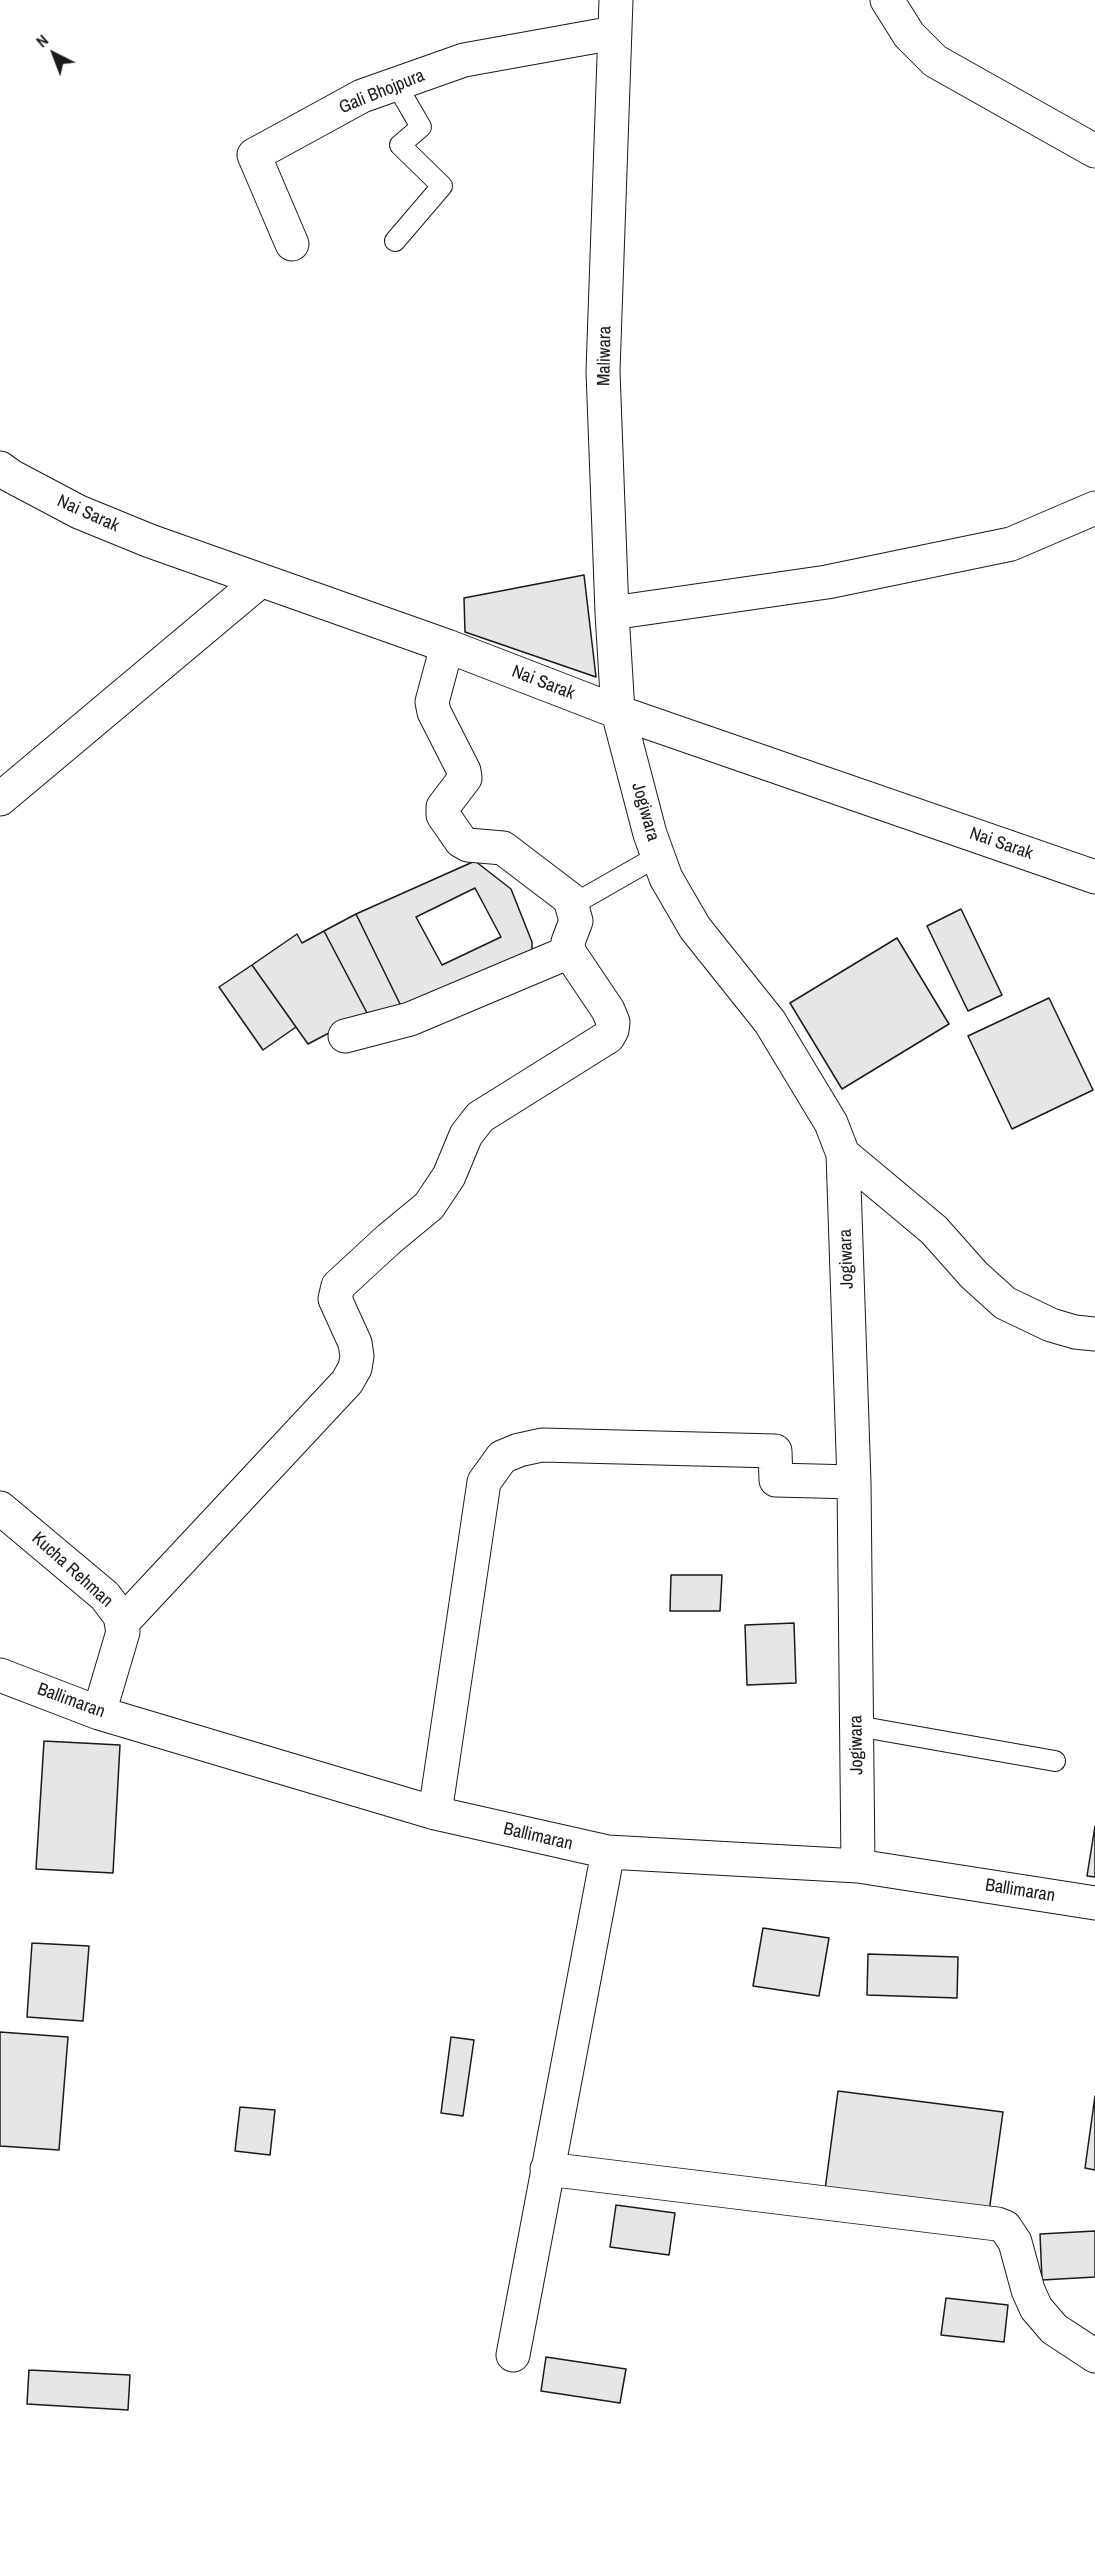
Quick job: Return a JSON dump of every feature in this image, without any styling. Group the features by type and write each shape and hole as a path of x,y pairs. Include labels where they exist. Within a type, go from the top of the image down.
{"street":[{"name":"Maliwara","path":"616,0 603,371 618,712"},
{"path":"887,0 909,35 935,61 1095,152"},
{"name":"Gali Bhojpura","path":"292,244 254,155 362,96 464,60 614,33"},
{"name":"Nai Sarak","path":"0,468 79,512 150,541 447,646 618,712 1095,877"},
{"path":"612,613 827,582 1011,544 1095,508"},
{"path":"0,799 261,581"},
{"path":"122,1623 347,1382 355,1368 357,1356 355,1343 335,1299 338,1286 429,1206 449,1176 466,1135 480,1117 608,1037 612,1030 613,1022 569,952 568,942 576,921 570,899 503,848 468,845 461,841 444,814 443,807 465,778 464,771 434,712 432,702 447,646"},
{"name":"Jogiwara","path":"618,712 666,878 695,927 770,1022 831,1123 843,1154 854,1482 858,1866"},
{"path":"345,1036 410,1019 569,952"},
{"path":"843,1154 934,1230 974,1275 1005,1303 1074,1332 1095,1334"},
{"path":"435,1813 484,1482 502,1457 519,1450 542,1445 776,1451 776,1480 854,1482"},
{"name":"Kucha Rehman","path":"0,1508 115,1606 122,1623 120,1643 99,1713"},
{"name":"Ballimaran","path":"0,1675 99,1713 435,1813 608,1852 858,1866 1095,1903"},
{"path":"513,2355 608,1852"},
{"path":"547,2169 997,2224 1005,2227 1015,2242 1028,2290 1036,2308 1054,2329 1095,2356"}],"lane":[{"path":"395,241 442,186 400,145 421,127 396,84"},
{"path":"572,905 658,856"},
{"path":"857,1726 1055,1761"}],"building":[{"path":"584,575 596,677 465,632 464,598"},
{"path":"475,861 511,889 532,942 532,950 401,1006 356,914","holes":["475,888 501,937 442,965 416,917"]},
{"path":"961,909 1002,995 968,1011 927,926"},
{"path":"356,914 401,1006 367,1013 324,931"},
{"path":"324,931 367,1013 308,1044 252,965 297,934 302,943"},
{"path":"897,938 949,1024 842,1089 790,1003"},
{"path":"252,965 296,1027 263,1050 219,987"},
{"path":"1049,998 1093,1090 1012,1129 968,1036"},
{"path":"671,1575 722,1575 720,1611 670,1611"},
{"path":"794,1623 796,1683 747,1685 745,1625"},
{"path":"44,1741 120,1745 113,1873 36,1869"},
{"path":"1095,1826 1095,1877 1087,1876"},
{"path":"763,1928 829,1938 819,1996 753,1986"},
{"path":"32,1943 89,1946 83,2021 27,2017"},
{"path":"868,1954 958,1957 957,1998 867,1995"},
{"path":"0,2032 68,2037 59,2150 0,2146"},
{"path":"451,2037 474,2040 463,2116 441,2113"},
{"path":"838,2091 1003,2112 989,2212 825,2190"},
{"path":"1095,2096 1095,2170 1085,2168"},
{"path":"240,2107 275,2110 270,2155 235,2151"},
{"path":"616,2205 675,2213 669,2255 610,2247"},
{"path":"1095,2231 1095,2277 1042,2280 1040,2234"},
{"path":"946,2298 1008,2305 1004,2342 941,2335"},
{"path":"546,2357 626,2369 620,2403 541,2391"},
{"path":"29,2370 130,2375 128,2410 27,2404"}]}
